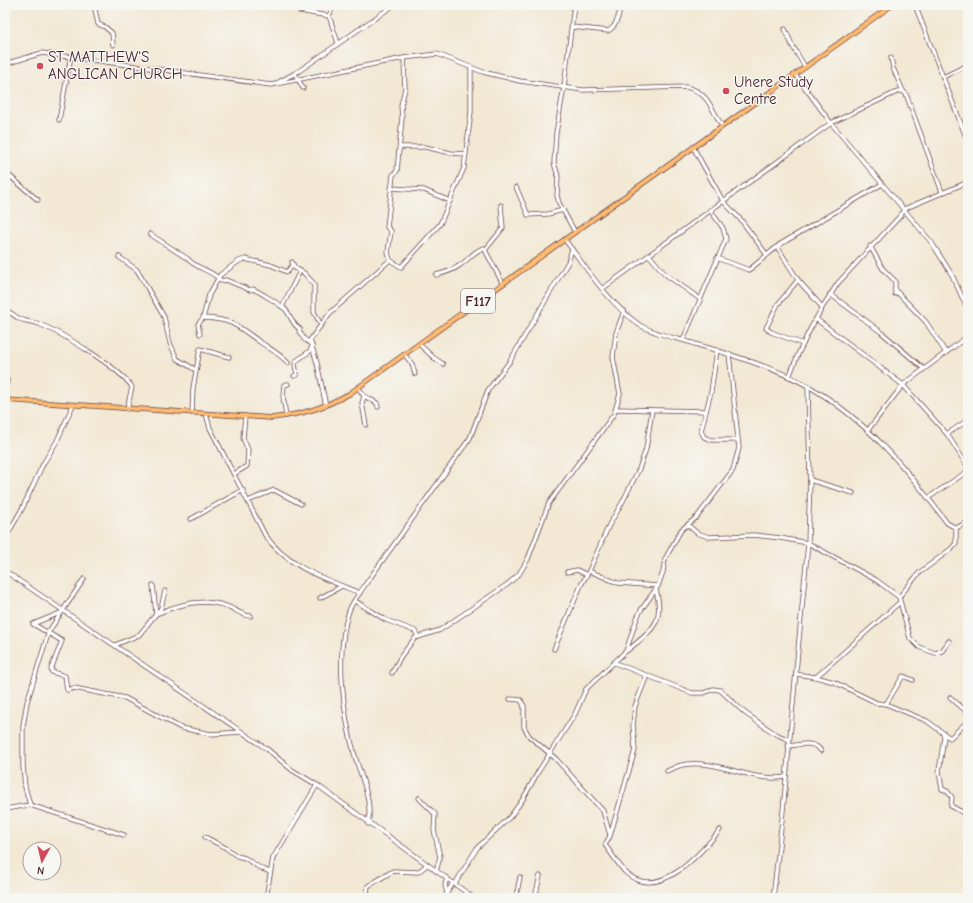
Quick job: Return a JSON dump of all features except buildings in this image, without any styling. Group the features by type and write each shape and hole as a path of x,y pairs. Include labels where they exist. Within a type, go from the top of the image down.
{"main road":[{"name":"F117","path":"5,400 272,418 299,415 326,406 358,387 419,344 892,5"}],"street":[{"path":"94,5 98,24 105,26 112,33 113,45"},
{"path":"296,5 299,11 329,16"},
{"path":"334,5 329,16 338,43"},
{"path":"271,86 295,74 394,5"},
{"path":"574,5 564,87 556,133 554,163 558,176 558,203 575,232"},
{"path":"572,27 608,31 611,30 618,18 621,5"},
{"path":"915,5 968,142"},
{"path":"785,29 792,45 805,67"},
{"path":"5,64 42,53 271,86 404,58 437,54 471,68 520,81 583,90 693,88 704,94 722,126"},
{"path":"59,120 71,56"},
{"path":"404,58 405,89 401,105 402,118 400,147 397,171 393,175 387,227 391,231 388,252 390,260 401,267 440,224 464,168 471,112 471,68"},
{"path":"891,58 893,68 916,117 942,192"},
{"path":"943,77 968,64"},
{"path":"295,74 297,80 303,88"},
{"path":"795,74 831,123 904,209 941,256 968,310"},
{"path":"602,289 831,123 848,113 903,91"},
{"path":"963,128 968,127"},
{"path":"400,147 425,147 451,154 466,154"},
{"path":"693,147 723,201 741,220 767,255"},
{"path":"5,172 38,200"},
{"path":"789,377 803,344 830,294 870,246 901,215 904,209 968,182"},
{"path":"717,258 750,270 778,246 882,184"},
{"path":"516,187 528,214 548,214 563,210"},
{"path":"392,188 424,190 450,201"},
{"path":"486,249 503,228 501,205"},
{"path":"683,340 725,242 726,236 710,210"},
{"path":"150,234 192,263 219,278 221,281 226,280 250,290 253,289 259,291 286,310 295,326 300,329 299,331 304,339 312,345"},
{"path":"565,240 602,289 624,311 642,326 729,354 789,377 808,386 840,407 868,430 899,461 947,523 956,528"},
{"path":"778,246 798,280 822,307"},
{"path":"870,246 883,269 895,281 895,292 926,322 946,353"},
{"path":"436,275 462,265 479,249 486,249"},
{"path":"486,249 503,284"},
{"path":"368,824 370,809 352,748 346,711 343,672 344,634 350,610 470,438 488,390 510,361 568,262 572,249"},
{"path":"649,255 665,274 700,299"},
{"path":"119,256 137,270 164,317 170,343 177,359 196,370"},
{"path":"200,334 198,324 203,318 209,294 219,278 233,264 245,259 271,265 286,272 293,264 304,273 314,284 314,312 321,325"},
{"path":"326,406 318,363 310,340 330,313 390,260"},
{"path":"282,307 300,271"},
{"path":"798,280 778,304 766,328 771,332 803,344"},
{"path":"830,294 881,332 924,369"},
{"path":"5,311 11,312 18,318 38,323 88,351 127,380 132,387 127,409"},
{"path":"392,673 409,644 418,637 440,630 508,584 519,574 528,559 548,503 609,423 616,409 620,394 613,357 616,334 624,311"},
{"path":"203,318 221,318 232,322 279,353 288,363"},
{"path":"816,319 903,385 947,434 968,467"},
{"path":"868,430 903,385 968,336"},
{"path":"419,344 443,364"},
{"path":"294,376 297,374 297,371 294,363 310,351 312,345"},
{"path":"192,413 193,388 200,349 229,358"},
{"path":"717,350 701,431 704,438 711,440 737,440"},
{"path":"404,354 412,364 415,374"},
{"path":"626,651 641,610 658,586 663,572 665,558 681,530 697,518 732,470 738,453 729,354"},
{"path":"5,391 7,380"},
{"path":"286,416 283,396 284,385 288,384"},
{"path":"773,898 783,811 808,543 810,480 808,386"},
{"path":"358,387 364,396 377,403 378,407"},
{"path":"364,396 362,403 366,425"},
{"path":"5,539 23,507 43,464 57,441 74,405"},
{"path":"192,413 195,413 194,406"},
{"path":"616,409 706,411"},
{"path":"554,650 608,525 622,503 639,469 646,449 652,410"},
{"path":"206,414 210,428 243,490 264,535 274,549 294,563 360,594"},
{"path":"234,474 247,466 248,450 243,438 245,416"},
{"path":"947,434 968,420"},
{"path":"928,498 968,471"},
{"path":"810,480 852,492"},
{"path":"192,519 243,490"},
{"path":"248,501 274,490 301,504"},
{"path":"956,528 968,522"},
{"path":"688,525 697,533 709,537 754,535 808,543 876,580 899,600 910,638 919,647 935,653 942,651 950,641"},
{"path":"816,677 899,600 918,573 951,549 956,543 956,528"},
{"path":"567,572 577,570 618,583 658,586"},
{"path":"5,571 61,612 115,645 267,749 292,770 317,785 368,824 474,898"},
{"path":"30,805 25,787 23,766 23,726 27,702 48,634 84,579"},
{"path":"153,585 156,614"},
{"path":"320,598 342,586"},
{"path":"444,898 477,848 516,810 575,714 586,689 615,664 626,651 656,626 660,605 656,590"},
{"path":"115,645 139,635 161,608 165,591"},
{"path":"156,614 172,607 204,601 227,606 246,616 251,616"},
{"path":"355,601 386,620 415,631 418,637"},
{"path":"61,612 33,624 62,641 51,669 52,672 65,676 67,690 74,688 125,698 181,728 211,734 242,732"},
{"path":"615,664 692,693 704,693 713,689 720,690 745,713 774,734 789,740"},
{"path":"796,674 834,682 877,703 886,704 926,721 950,738 953,737 968,721"},
{"path":"647,675 635,706 633,725 635,750 610,836 605,845 626,873 642,884 660,882 680,873 720,830"},
{"path":"886,704 903,676 913,680"},
{"path":"950,697 968,713"},
{"path":"510,699 521,700 523,703 524,727 529,736 550,754 603,811 610,836"},
{"path":"943,734 939,772 942,789 947,791 952,797 951,806 967,816"},
{"path":"788,746 814,744 820,751"},
{"path":"667,771 682,765 705,765 774,779 785,777"},
{"path":"266,898 273,858 317,785"},
{"path":"419,798 435,815 434,830 440,857 436,871"},
{"path":"5,809 30,805 124,835"},
{"path":"205,837 226,848 237,856 245,858 260,868 270,872"},
{"path":"366,898 368,886 382,876 394,870 418,872 427,865"},
{"path":"540,876 536,893 541,897 572,896"},
{"path":"516,898 520,877"},
{"path":"447,878 445,885 447,893"}],"place":[{"name":"ST MATTHEW'S ANGLICAN CHURCH","path":"40,66"},
{"name":"Uhere Study Centre","path":"726,91"}]}
